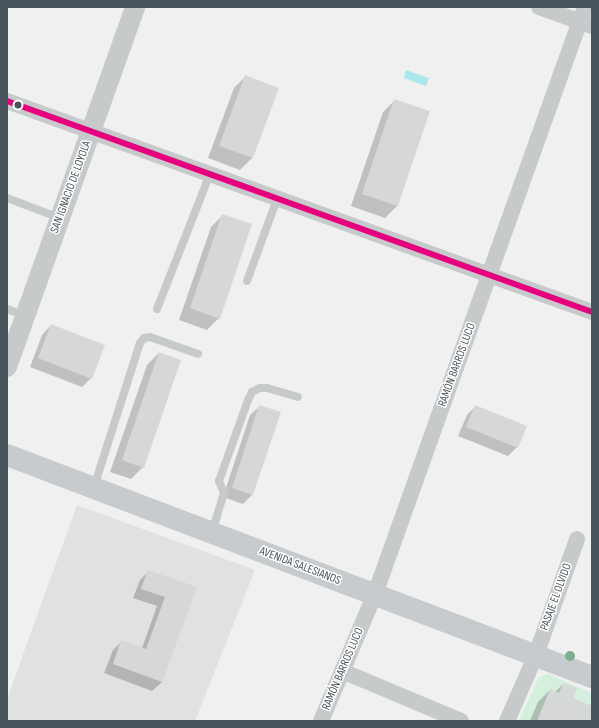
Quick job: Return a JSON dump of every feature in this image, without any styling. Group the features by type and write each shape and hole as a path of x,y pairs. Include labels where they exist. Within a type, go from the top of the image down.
{"main road":[{"name":"AVENIDA SALESIANOS","path":"7,455 592,677"}],"street":[{"name":"SAN IGNACIO DE LOYOLA","path":"7,367 16,312 60,218 135,7"},
{"path":"539,7 586,18"},
{"name":"RAMÓN BARROS LUCO","path":"321,721 375,594 489,275 586,18"},
{"path":"7,101 592,312"},
{"name":"PASAJE EL OLVIDO","path":"507,721 536,655 577,539"},
{"path":"342,671 461,721"}],"lane":[{"path":"157,309 210,174"},
{"path":"7,198 60,218"},
{"path":"247,281 277,199"},
{"path":"94,488 140,343 144,338 150,338 198,354"},
{"path":"212,533 224,493 219,480 252,392 260,388 267,388 298,398"}],"shaded area":[{"path":"77,505 255,570 195,721 7,721 7,699"}],"green space":[{"path":"548,674 592,693 592,721 519,721 539,677"}],"water":[{"path":"406,70 429,78 426,86 404,78"}],"building":[{"path":"245,75 279,88 253,158 219,146"},
{"path":"394,99 430,111 398,206 362,194"},
{"path":"222,214 252,224 220,319 190,308"},
{"path":"51,324 105,345 92,379 38,358"},
{"path":"159,352 181,360 144,468 122,460"},
{"path":"259,405 281,412 253,495 232,488"},
{"path":"475,405 527,426 518,448 466,427"},
{"path":"148,570 197,587 162,682 113,664 121,640 146,649 165,597 141,589"},
{"path":"563,683 577,688 573,698 592,706 592,721 537,721 550,689 559,693"}],"transit line":[{"path":"7,101 592,312"}]}
